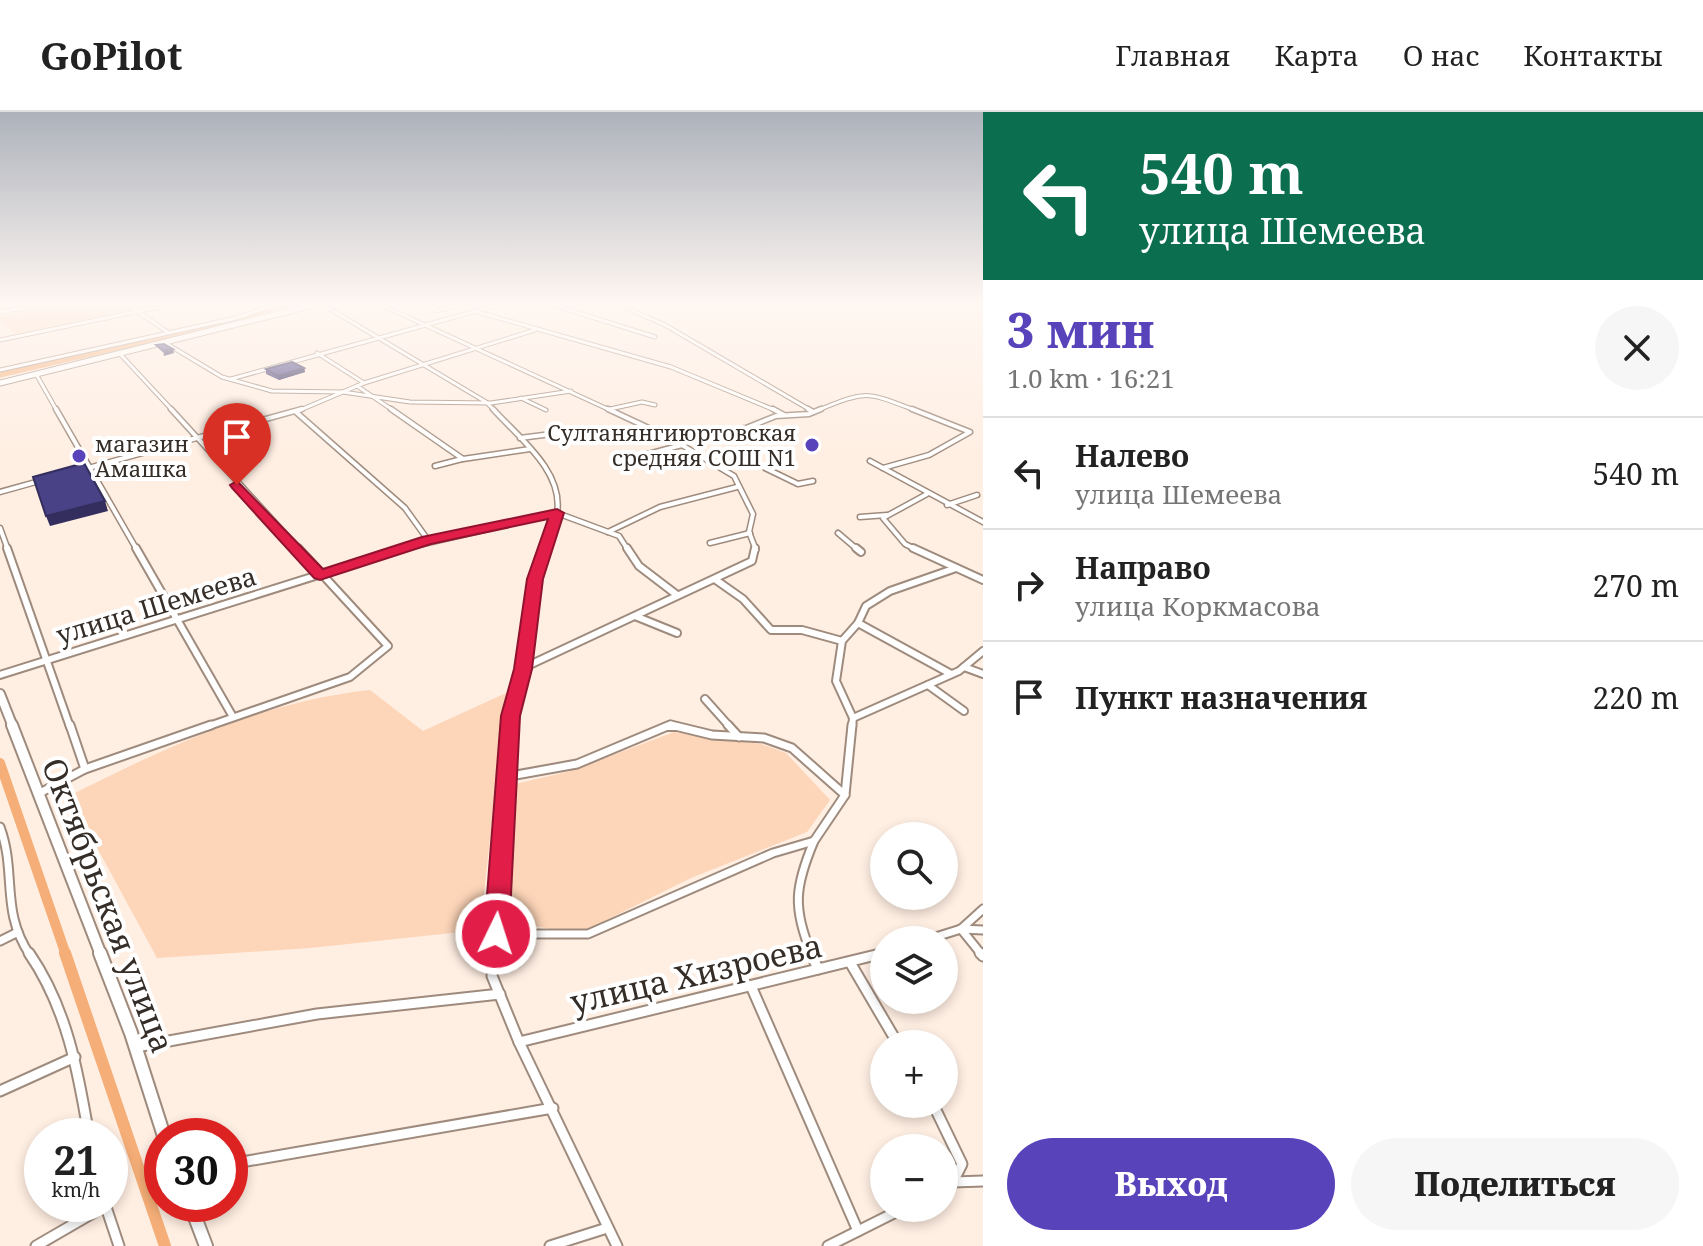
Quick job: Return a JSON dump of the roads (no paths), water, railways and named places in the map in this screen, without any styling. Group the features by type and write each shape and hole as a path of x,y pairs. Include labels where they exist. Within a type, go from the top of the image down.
{"street":[{"path":"0,370 64,356"},
{"path":"0,383 117,356"},
{"path":"38,794 85,769 350,677 388,646 122,356"},
{"path":"189,356 231,379 272,391 343,392 379,399 486,402 573,391"},
{"path":"231,379 307,356"},
{"path":"322,356 364,383"},
{"path":"405,356 486,402 549,471 557,492 557,513 535,579 523,669 510,716 492,976 519,1042 617,1246"},
{"path":"75,472 296,412 364,383 453,356"},
{"path":"494,356 670,438 734,476 753,514 750,533 756,551 752,561 716,580 652,604 635,616 523,669"},
{"path":"642,356 739,392 784,415 796,417 859,394 875,395 970,432 929,455 883,468"},
{"path":"718,356 813,412"},
{"path":"36,374 233,717"},
{"path":"357,386 463,459"},
{"path":"521,398 546,410"},
{"path":"610,409 642,402 655,405"},
{"path":"296,412 405,508 428,540"},
{"path":"670,438 746,428 784,415"},
{"path":"520,438 559,433 570,439"},
{"path":"622,461 682,445"},
{"path":"435,466 530,449"},
{"path":"870,461 983,522"},
{"path":"765,468 798,484 813,481"},
{"path":"0,492 45,480"},
{"path":"608,532 660,507 737,487"},
{"path":"860,517 887,515 914,504 927,494"},
{"path":"947,505 977,495"},
{"path":"557,513 624,541 639,566 677,595"},
{"name":"улица Шемеева","path":"0,675 428,540 557,513"},
{"path":"887,515 883,518 897,539 983,580"},
{"path":"0,528 44,661 85,769"},
{"path":"710,543 750,533"},
{"path":"838,533 861,552"},
{"path":"818,969 803,934 797,882 814,841 845,795 853,718 836,681 842,641 858,623 866,606 890,591 956,568"},
{"path":"716,580 743,599 771,630 802,630 842,641"},
{"path":"635,616 677,633"},
{"path":"858,623 951,674"},
{"path":"853,718 951,674 983,651"},
{"path":"964,667 983,674"},
{"path":"928,685 964,711"},
{"name":"Октябрьская улица","path":"0,694 135,1047 158,1118"},
{"path":"705,699 739,737"},
{"path":"505,777 577,764 670,725 739,737 764,738 792,748 845,795"},
{"path":"0,827 9,846 7,880 13,925 49,983 70,1031 86,1118"},
{"path":"496,934 588,934 773,853 814,841"},
{"path":"961,929 983,909"},
{"path":"961,929 983,956"},
{"path":"958,930 983,930"},
{"path":"0,941 18,932"},
{"name":"улица Хизроева","path":"519,1042 870,958"},
{"path":"851,964 890,1030"},
{"path":"751,986 858,1231"},
{"path":"135,1047 240,1026 440,998 500,994"},
{"path":"0,1091 75,1057"},
{"path":"248,1161 553,1108"},
{"path":"958,1183 983,1181"},
{"path":"36,1246 76,1222"},
{"path":"111,1222 119,1246"},
{"path":"197,1222 206,1246"},
{"path":"828,1246 876,1222"},
{"path":"550,1246 607,1228"}],"waterway":[{"path":"0,375 82,356"},
{"path":"0,763 66,955"},
{"path":"65,953 165,1246"}],"place":[{"name":"Султанянгиюртовская средняя СОШ N1","path":"812,445"},
{"name":"магазин Амашка","path":"79,456"}]}
